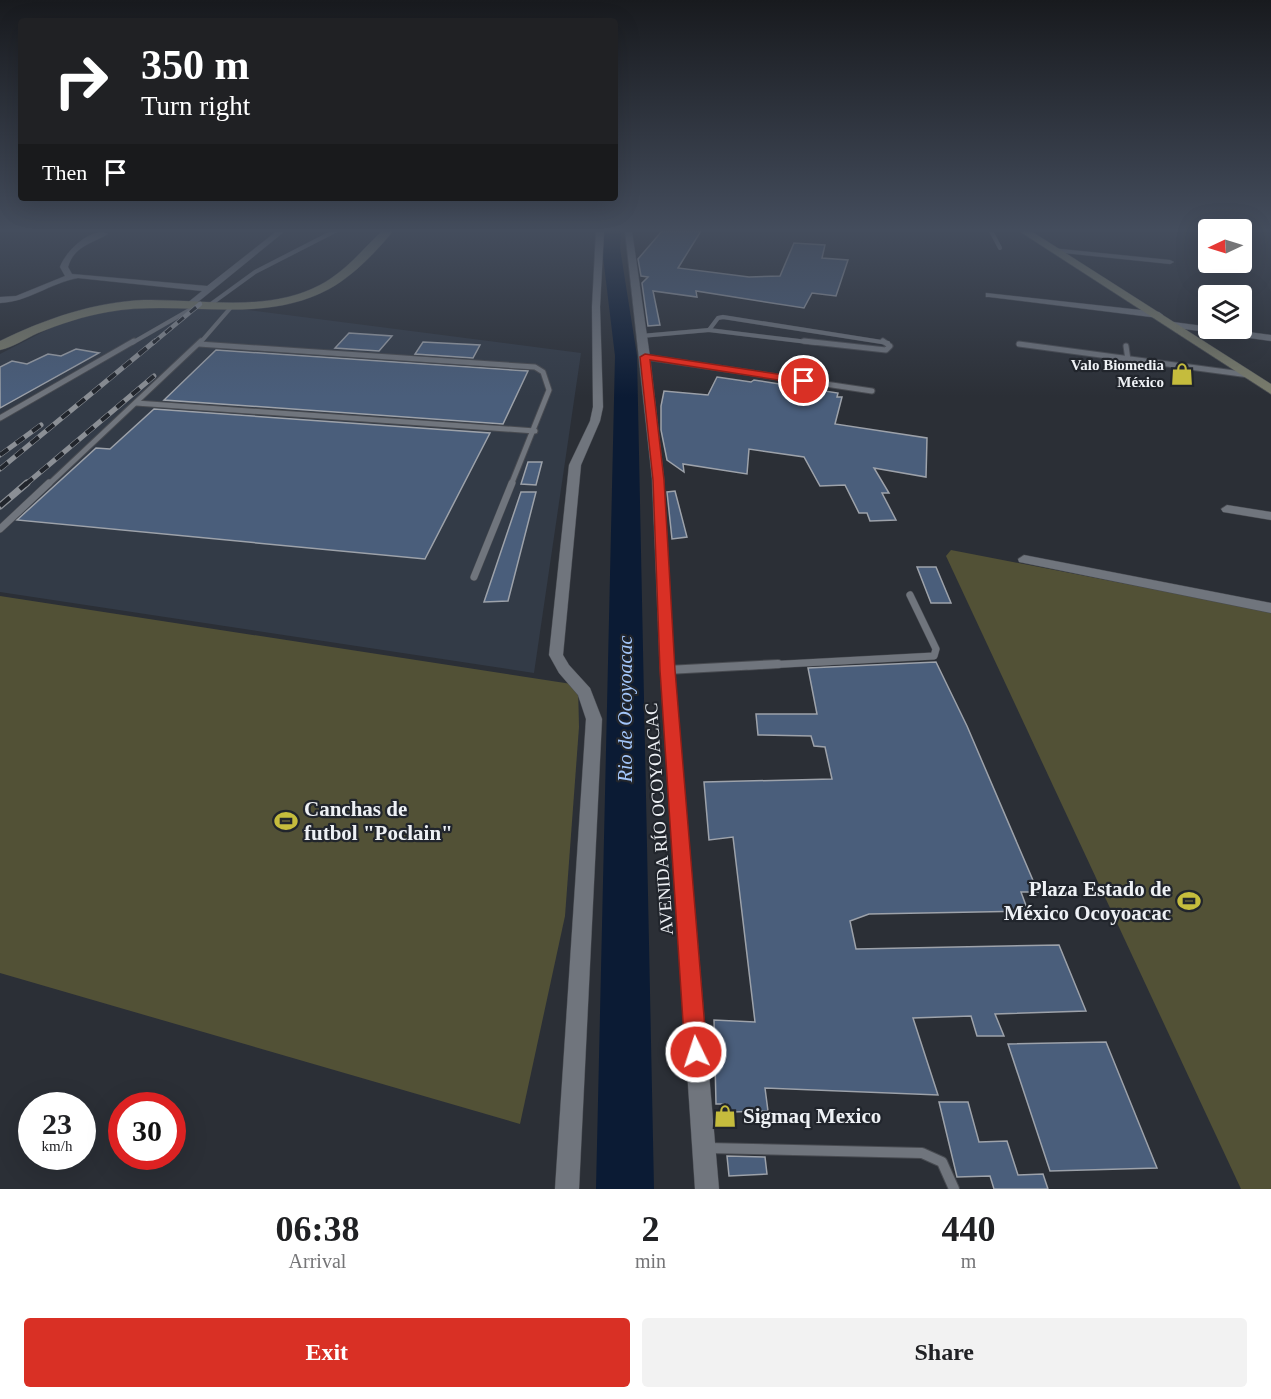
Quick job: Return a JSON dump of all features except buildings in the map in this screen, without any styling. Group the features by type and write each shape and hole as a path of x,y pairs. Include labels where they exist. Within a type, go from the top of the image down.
{"main road":[{"path":"0,346 52,322 87,311 130,305 233,305 277,302 296,298 326,286"},
{"path":"1113,286 1271,390"}],"street":[{"path":"0,300 11,300 46,286"},
{"path":"187,286 210,289"},
{"path":"200,304 213,286"},
{"path":"567,1189 594,719 588,698 577,682 562,669 556,655 574,465 595,421 598,407 597,286"},
{"name":"AVENIDA RÍO OCOYOACAC","path":"633,286 645,357 658,480 667,670 707,1189"},
{"path":"989,295 1159,315"},
{"path":"1173,325 1271,338"},
{"path":"1227,509 1271,516"},
{"path":"1024,559 1271,608"}],"lane":[{"path":"0,418 233,286"},
{"path":"0,529 199,344 233,305"},
{"path":"641,336 709,330 876,350 886,350 890,346 879,340 723,317 718,318 709,330"},
{"path":"199,344 530,365 543,372 549,384 549,390 535,430 474,577"},
{"path":"1019,344 1250,376"},
{"path":"1126,346 1128,360"},
{"path":"645,357 872,391"},
{"path":"136,404 535,430"},
{"path":"667,670 934,656 936,649 910,595"},
{"path":"704,1148 901,1151 932,1154 939,1158 948,1172 954,1189"}],"shaded area":[{"path":"169,307 248,310 581,353 534,673 0,592 0,354 66,320 119,309"},
{"name":"Plaza Estado de México Ocoyoacac","path":"951,550 1271,612 1271,1189 1241,1189 946,556"},
{"name":"Canchas de futbol \"Poclain\"","path":"0,596 578,685 579,727 565,916 520,1124 0,973"}],"waterway":[{"name":"Rio de Ocoyoacac","path":"616,286 626,356 625,1189"}],"railway":[{"path":"153,343 200,304"},
{"path":"0,469 155,341"},
{"path":"25,485 154,376"},
{"path":"0,455 41,425"},
{"path":"0,506 27,483"}],"place":[{"name":"Valo Biomedia México","path":"1182,374"},
{"name":"Canchas de futbol \"Poclain\"","path":"286,821"},
{"name":"Plaza Estado de México Ocoyoacac","path":"1189,901"},
{"name":"Sigmaq Mexico","path":"725,1116"}],"route":[{"path":"696,1052 667,670 658,480 645,357 804,381"}]}
